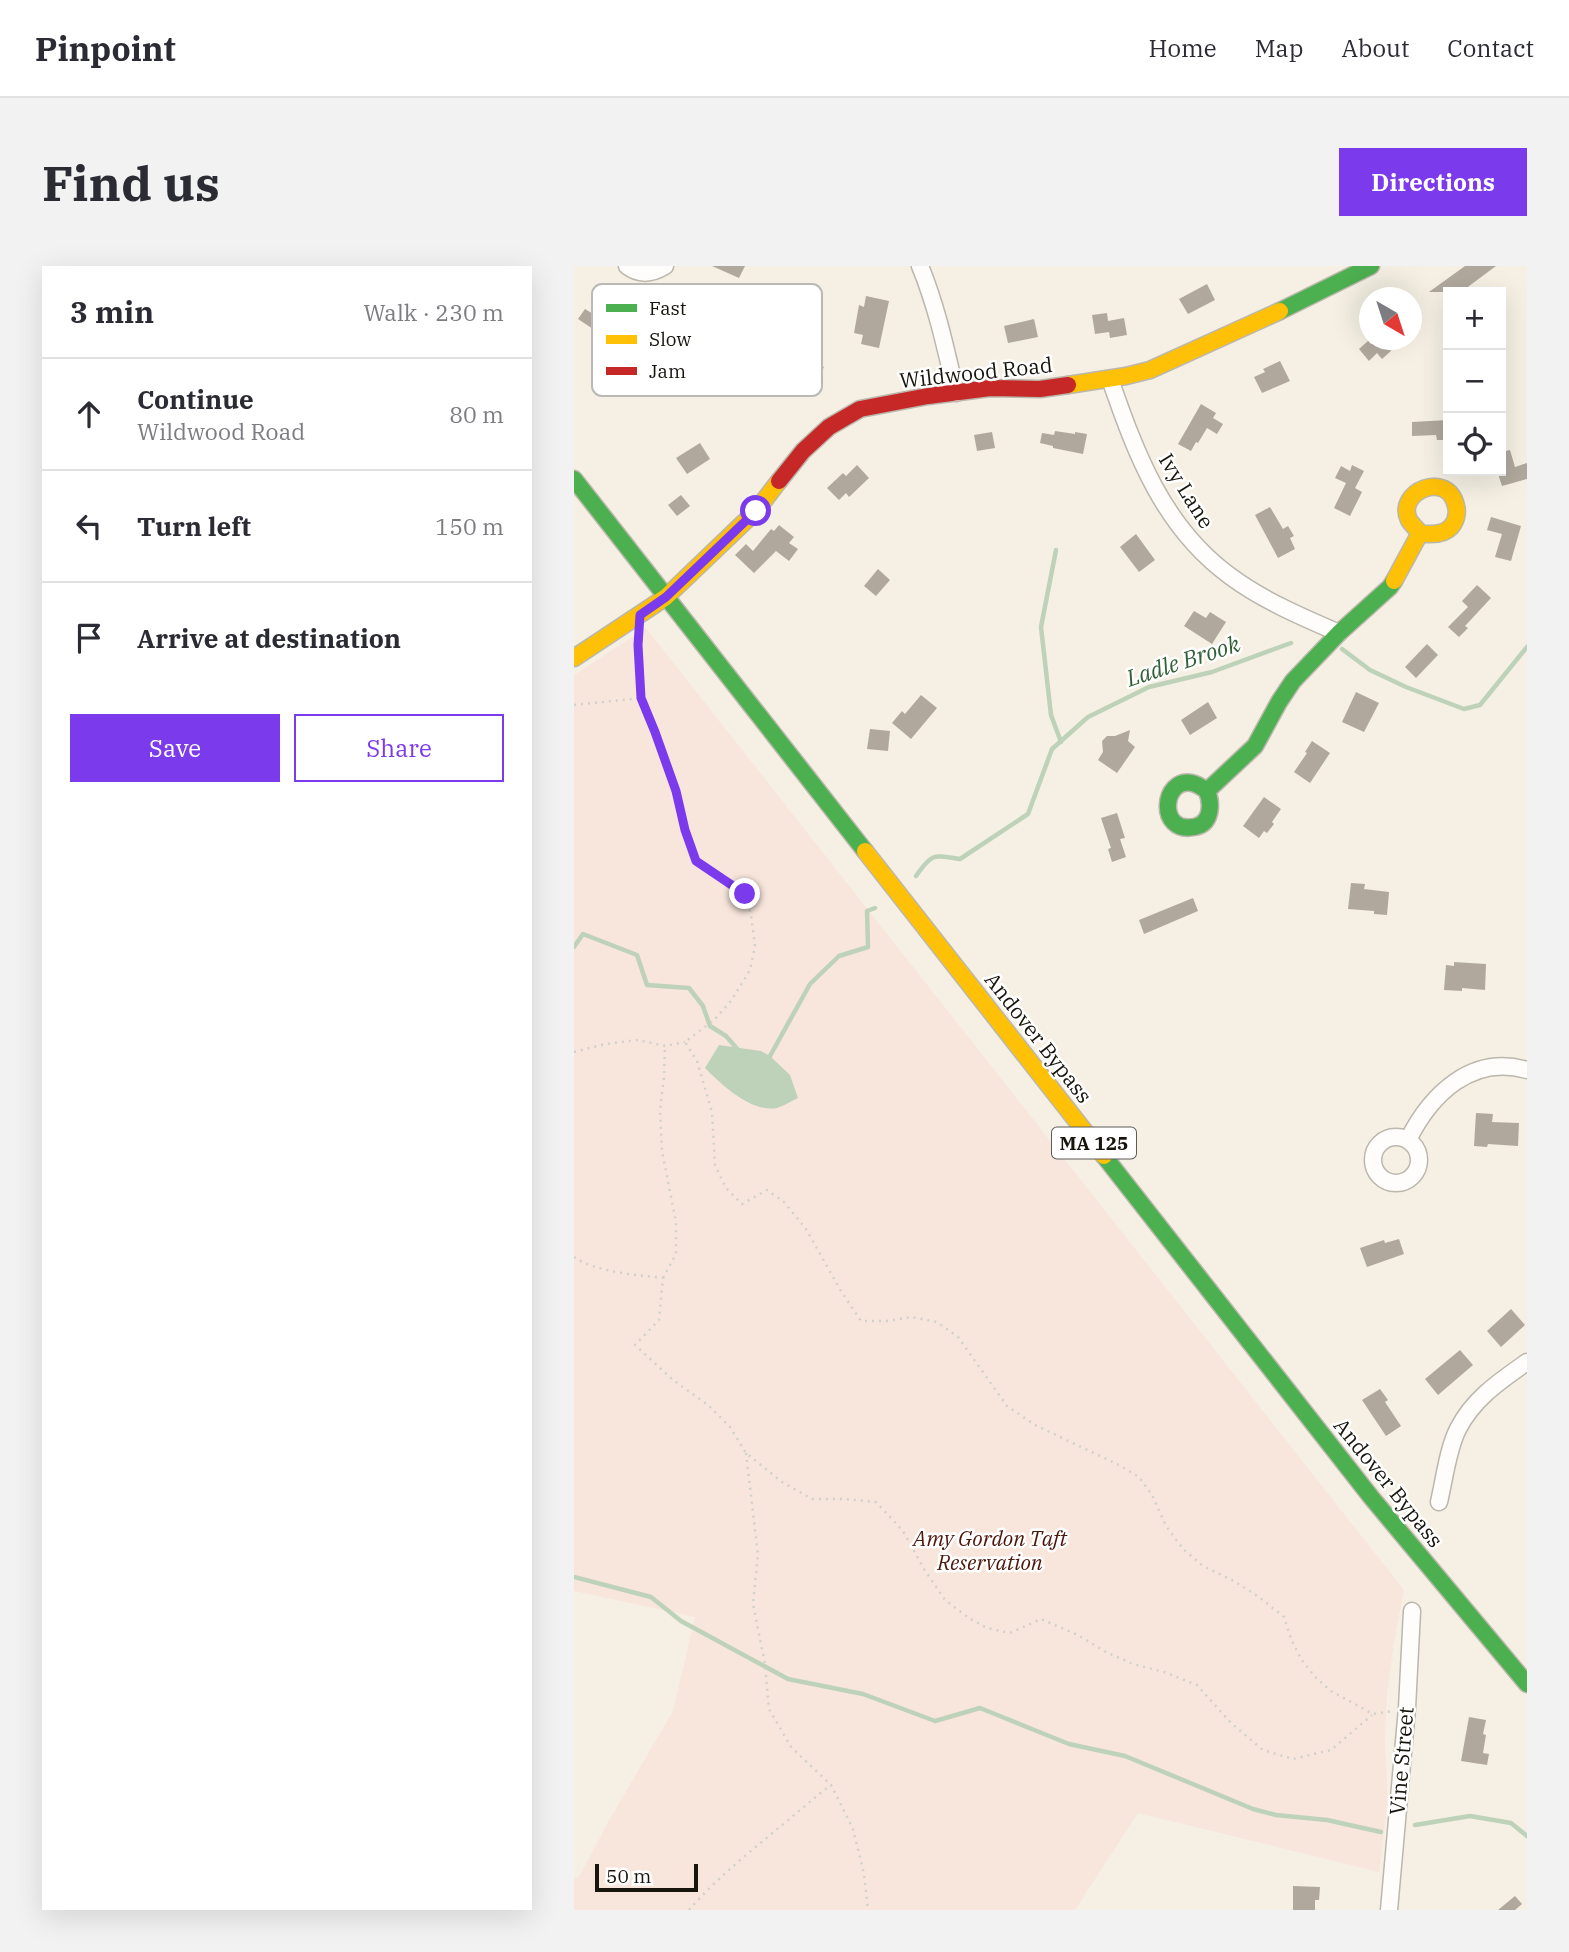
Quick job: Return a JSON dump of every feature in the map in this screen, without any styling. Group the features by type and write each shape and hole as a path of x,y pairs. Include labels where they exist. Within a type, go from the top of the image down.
{"main road":[{"name":"Wildwood Road","path":"574,658 666,597 756,511 803,451 829,427 860,409 990,388 1040,389 1150,370 1371,266"},
{"name":"Andover Bypass","path":"574,479 1371,1497 1527,1684"},
{"path":"1207,791 1255,746 1293,681 1339,633 1390,587 1420,533"}],"street":[{"path":"627,266 640,273 649,274 665,266"},
{"path":"920,266 939,320 956,393"},
{"name":"Ivy Lane","path":"1110,379 1141,460 1165,505 1186,536 1231,577 1296,614 1339,633"},
{"path":"1408,1140 1423,1114 1452,1083 1492,1067 1507,1066 1527,1070"},
{"path":"1438,1502 1456,1431 1468,1412 1479,1399 1527,1362"},
{"name":"Vine Street","path":"1390,1910 1412,1612"}],"path":[{"path":"574,1052 605,1044 638,1040 665,1046 685,1042 714,1020 731,1001 750,970 755,946 745,894 696,861 685,830 673,781 641,698 638,645 640,615"},
{"path":"574,705 641,698"},
{"path":"685,1042 697,1061 712,1112 715,1164 726,1188 742,1204 766,1190 785,1202 806,1228 841,1291 862,1321 911,1317 937,1322 958,1337 1007,1406 1035,1425 1139,1477 1152,1494 1166,1525 1183,1549 1203,1566 1234,1581 1284,1617 1296,1649 1315,1676 1331,1691 1373,1714"},
{"path":"665,1046 660,1110 662,1151 676,1222 676,1254 663,1279 659,1320 635,1345 673,1380 708,1405 730,1427 746,1453 782,1482 812,1499 876,1502 903,1531 945,1600 969,1618 987,1628 1010,1633 1041,1619 1133,1664 1197,1685 1231,1723 1263,1750 1293,1759 1331,1750 1373,1714 1407,1708"},
{"path":"574,1257 580,1262 619,1272 663,1279"},
{"path":"746,1453 758,1555 753,1604 765,1664 769,1709 791,1747 831,1785 853,1829 864,1874 868,1910"},
{"path":"689,1910 749,1852 831,1785"}],"green space":[{"name":"Amy Gordon Taft Reservation","path":"646,628 1404,1590 1387,1694 1385,1742 1388,1798 1379,1872 1138,1813 1075,1910 574,1910 574,1879 579,1877 673,1711 695,1617 574,1591 574,675"}],"shaded area":[{"path":"719,1045 761,1051 770,1056 790,1075 798,1098 777,1108 767,1108 737,1096 705,1068"}],"building":[{"path":"712,266 745,266 739,278"},
{"path":"1465,266 1496,266 1468,287 1443,287 1443,292 1429,292"},
{"path":"1207,284 1215,300 1188,314 1179,299"},
{"path":"866,296 889,301 879,348 861,344 863,335 854,333 859,305 864,307"},
{"path":"585,309 592,313 592,328 578,319"},
{"path":"1107,313 1108,321 1124,318 1127,335 1110,338 1109,332 1095,334 1092,315"},
{"path":"1034,319 1038,337 1008,343 1004,326"},
{"path":"1360,350 1391,351 1382,359 1377,353 1369,361"},
{"path":"1280,361 1290,381 1262,393 1254,377"},
{"path":"1201,404 1216,413 1213,418 1223,424 1217,434 1207,428 1191,451 1178,444"},
{"path":"1443,420 1443,440 1437,440 1436,435 1412,436 1412,422"},
{"path":"1055,431 1087,434 1083,454 1040,443 1042,433 1054,435"},
{"path":"992,432 995,448 977,451 974,435"},
{"path":"700,443 710,459 687,474 676,458"},
{"path":"1510,450 1515,467 1527,463 1527,479 1502,486 1499,476 1506,476 1506,451"},
{"path":"857,465 869,478 849,497 846,493 839,500 827,488 843,473 846,476"},
{"path":"1352,465 1364,471 1355,488 1362,492 1350,516 1334,508 1346,483 1335,478 1341,466 1350,471"},
{"path":"681,495 690,506 677,516 668,505"},
{"path":"1270,507 1283,529 1288,526 1294,536 1290,538 1295,549 1278,558 1255,515"},
{"path":"1491,517 1521,526 1511,561 1495,557 1502,534 1487,530"},
{"path":"779,525 794,537 789,543 798,549 789,561 776,551 754,573 735,555 746,544 753,551 771,529 774,531"},
{"path":"1136,534 1155,560 1139,572 1120,547"},
{"path":"878,569 890,580 876,596 864,586"},
{"path":"1477,585 1491,598 1465,626 1468,628 1459,637 1448,627 1468,607 1462,601"},
{"path":"1194,611 1206,618 1210,612 1226,622 1212,644 1184,626"},
{"path":"1427,644 1438,655 1416,678 1405,667"},
{"path":"1356,692 1379,703 1364,732 1342,722"},
{"path":"921,695 937,708 911,739 892,723 902,711 905,714"},
{"path":"1208,702 1217,718 1190,735 1181,720"},
{"path":"870,729 890,731 888,751 867,749"},
{"path":"1130,730 1128,741 1135,747 1117,773 1098,760 1103,752 1102,741 1107,736"},
{"path":"1312,741 1330,753 1310,783 1294,772"},
{"path":"1264,797 1281,809 1272,822 1274,824 1259,838 1243,826"},
{"path":"1117,813 1125,838 1120,839 1126,857 1112,862 1108,849 1111,848 1101,818"},
{"path":"1351,883 1365,884 1364,889 1389,892 1387,915 1348,909"},
{"path":"1193,898 1198,911 1144,934 1139,920"},
{"path":"1454,962 1486,964 1485,990 1444,990 1446,965 1454,966"},
{"path":"1476,1113 1493,1114 1492,1122 1519,1123 1518,1146 1474,1146"},
{"path":"1399,1239 1404,1254 1367,1267 1360,1248 1384,1240 1385,1243"},
{"path":"1511,1309 1525,1325 1501,1347 1487,1331"},
{"path":"1460,1350 1473,1365 1438,1395 1425,1379"},
{"path":"1380,1389 1401,1426 1386,1436 1362,1400"},
{"path":"1469,1717 1486,1720 1483,1753 1489,1754 1487,1765 1461,1761"},
{"path":"1293,1886 1320,1887 1319,1900 1315,1900 1315,1910 1293,1910"},
{"path":"1515,1896 1522,1904 1515,1910 1498,1910"}],"waterway":[{"path":"1056,550 1041,627 1051,715 1061,742"},
{"name":"Ladle Brook","path":"916,876 930,859 960,859 1028,814 1052,749 1088,717 1149,687 1212,672 1291,643"},
{"name":"Ladle Brook","path":"1342,649 1370,670 1464,709 1480,705 1527,647"},
{"name":"Ladle Brook","path":"766,1059 810,984 839,956 868,947 867,911 875,908"},
{"name":"Ladle Brook","path":"574,947 583,934 637,955 647,985 689,988 703,1006 710,1026 726,1036 739,1051"},
{"path":"574,1577 651,1597 681,1621 788,1679 863,1694 935,1721 980,1708 1069,1744 1125,1756 1253,1809 1276,1815 1327,1820 1381,1832"},
{"path":"1415,1825 1470,1816 1511,1823 1527,1836"}],"traffic: fast":[{"path":"1280,311 1371,266"},
{"path":"574,479 865,851"},
{"path":"1207,791 1210,807 1204,822 1194,827 1182,827 1174,822 1169,815 1168,805 1174,788 1182,783 1192,783 1207,791 1255,746 1293,681 1394,581"},
{"path":"1104,1156 1371,1497 1527,1684"}],"traffic: slow":[{"path":"1068,385 1150,370 1280,311"},
{"path":"574,658 666,597 756,511 779,481"},
{"path":"1394,581 1420,533 1441,533 1448,530 1454,522 1456,506 1451,495 1443,489 1424,489 1409,501 1409,520 1420,533"},
{"path":"865,851 1104,1156"}],"traffic: jam":[{"path":"779,481 803,451 829,427 860,409 990,388 1040,389 1068,385"}],"route":[{"path":"745,894 696,861 676,791 641,698 638,645 640,615 666,597 756,511"}]}
